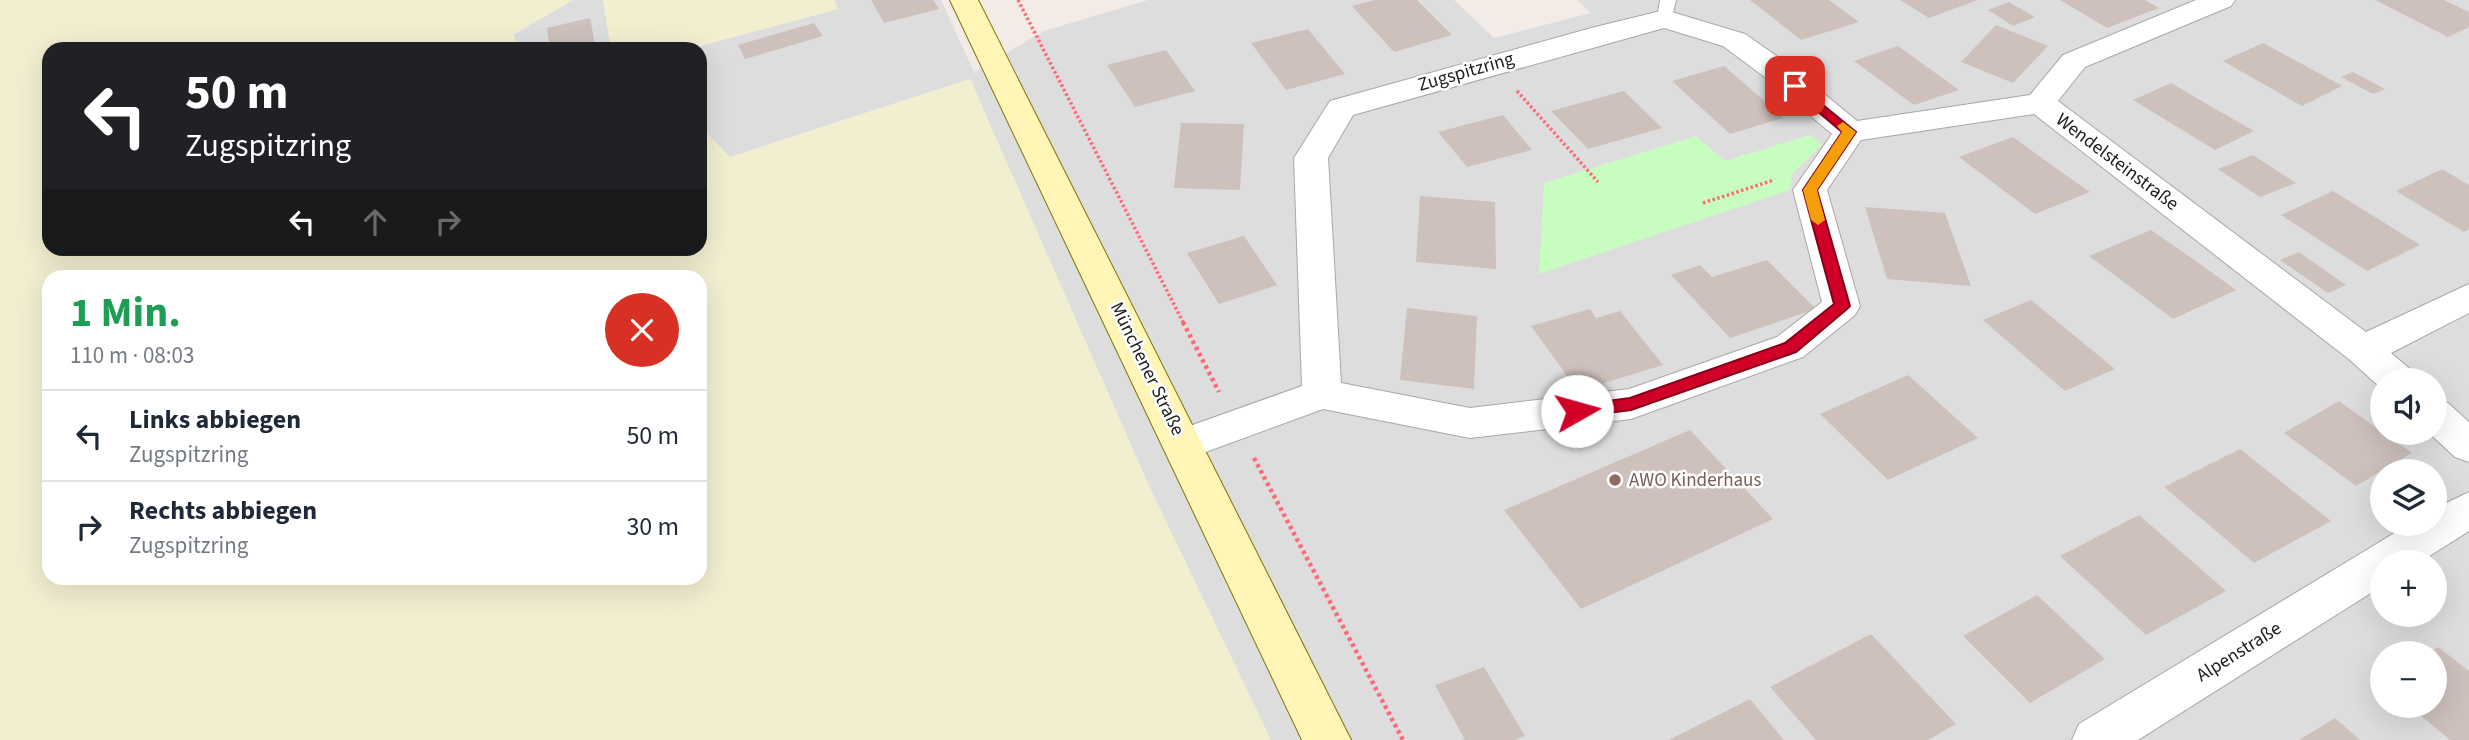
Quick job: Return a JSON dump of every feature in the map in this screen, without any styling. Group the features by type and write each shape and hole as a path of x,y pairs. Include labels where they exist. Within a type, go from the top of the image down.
{"street":[{"name":"Münchener Straße","path":"964,0 1327,740"},
{"name":"Wendelsteinstraße","path":"2221,0 2074,61 2040,103 2363,350"},
{"name":"Zugspitzring","path":"1322,394 1311,158 1341,108 1606,33 1667,10 1734,40 1777,71 1850,132"},
{"path":"1184,444 1322,394 1470,423 1631,404 1790,348 1842,306 1810,190 1850,132 2040,103"},
{"path":"2383,368 2363,350 2469,298"},
{"path":"2447,426 2469,446"},
{"name":"Alpenstraße","path":"2402,550 2469,509"},
{"name":"Alpenstraße","path":"2096,740 2370,570"}],"path":[{"path":"1018,0 1237,426 1404,740"},
{"path":"1493,65 1598,182"},
{"path":"1703,203 1778,179 1820,175"}],"shaded area":[{"path":"0,0 573,0 513,34 516,42 42,42 42,256 707,256 707,133 730,157 970,79 1149,486 1271,740 0,740"},
{"path":"573,0 603,0 610,42 516,42 513,35"},
{"path":"603,0 834,0 838,9 707,44 707,42 610,42"},
{"path":"834,0 941,0 974,72 1044,31 1148,0 1454,0 1494,38 1591,13 1577,0 2469,0 2469,740 1271,740 1149,486 970,79 730,157 707,133 707,44 838,9"}],"green space":[{"path":"1810,135 1822,144 1792,174 1790,190 1539,274 1544,183 1696,136 1725,161"}],"building":[{"path":"871,0 933,0 939,9 884,23"},
{"path":"1375,0 1417,0 1452,35 1394,52 1352,6"},
{"path":"1750,0 1829,0 1859,22 1801,40"},
{"path":"1900,0 1978,0 1929,18"},
{"path":"2060,0 2145,0 2159,8 2107,28"},
{"path":"2375,0 2444,0 2469,12 2469,27 2448,37"},
{"path":"2009,2 2035,17 2013,26 1988,10"},
{"path":"590,18 595,42 549,42 547,28"},
{"path":"814,23 823,36 745,59 738,45"},
{"path":"1996,25 2048,46 2013,83 1961,62"},
{"path":"1308,29 1345,74 1286,90 1251,43"},
{"path":"2263,43 2342,86 2302,106 2223,61"},
{"path":"1898,46 1959,90 1914,105 1854,61"},
{"path":"1166,50 1195,91 1135,107 1107,65"},
{"path":"1724,66 1783,118 1730,134 1672,81"},
{"path":"2353,72 2385,89 2373,94 2341,77"},
{"path":"2171,83 2254,131 2215,150 2133,100"},
{"path":"1624,91 1662,128 1588,149 1551,111"},
{"path":"1503,115 1532,150 1467,167 1438,132"},
{"path":"1181,123 1244,124 1240,190 1174,188"},
{"path":"2013,137 2090,192 2035,214 1959,157"},
{"path":"2253,155 2296,183 2260,197 2218,169"},
{"path":"2442,169 2469,185 2469,229 2464,232 2396,191"},
{"path":"2333,191 2420,245 2367,271 2281,215"},
{"path":"1420,196 1495,202 1496,269 1416,262"},
{"path":"1865,207 1945,213 1971,286 1887,279"},
{"path":"2151,230 2236,290 2173,319 2089,256"},
{"path":"1244,236 1277,285 1219,304 1187,253"},
{"path":"2299,252 2346,285 2328,293 2280,260"},
{"path":"1767,260 1816,309 1730,338 1671,275 1700,265 1712,277"},
{"path":"2031,300 2115,369 2065,391 1983,320"},
{"path":"1407,308 1477,316 1474,389 1400,380"},
{"path":"1590,309 1596,318 1620,311 1663,365 1578,391 1531,326"},
{"path":"1908,375 1978,438 1888,480 1820,414"},
{"path":"2339,401 2370,423 2370,445 2401,445 2412,453 2402,459 2370,459 2370,478 2356,486 2284,433"},
{"path":"1690,430 1773,519 1581,609 1504,510"},
{"path":"2240,449 2331,521 2254,563 2164,487"},
{"path":"2139,515 2226,591 2146,635 2060,556"},
{"path":"2037,595 2105,659 2030,703 1963,636"},
{"path":"1871,634 1956,724 1928,740 1816,740 1770,687"},
{"path":"2447,654 2469,671 2469,740 2450,740 2424,718 2447,718"},
{"path":"1484,667 1525,736 1515,740 1465,740 1435,685"},
{"path":"1750,699 1784,740 1669,740"},
{"path":"2335,718 2360,740 2299,740"}],"slow traffic":[{"path":"1818,220 1810,190 1850,132 1843,126"}],"place":[{"name":"AWO Kinderhaus","path":"1615,480"}],"route":[{"path":"1577,411 1631,404 1790,348 1842,306 1810,190 1850,132 1795,86"}]}
